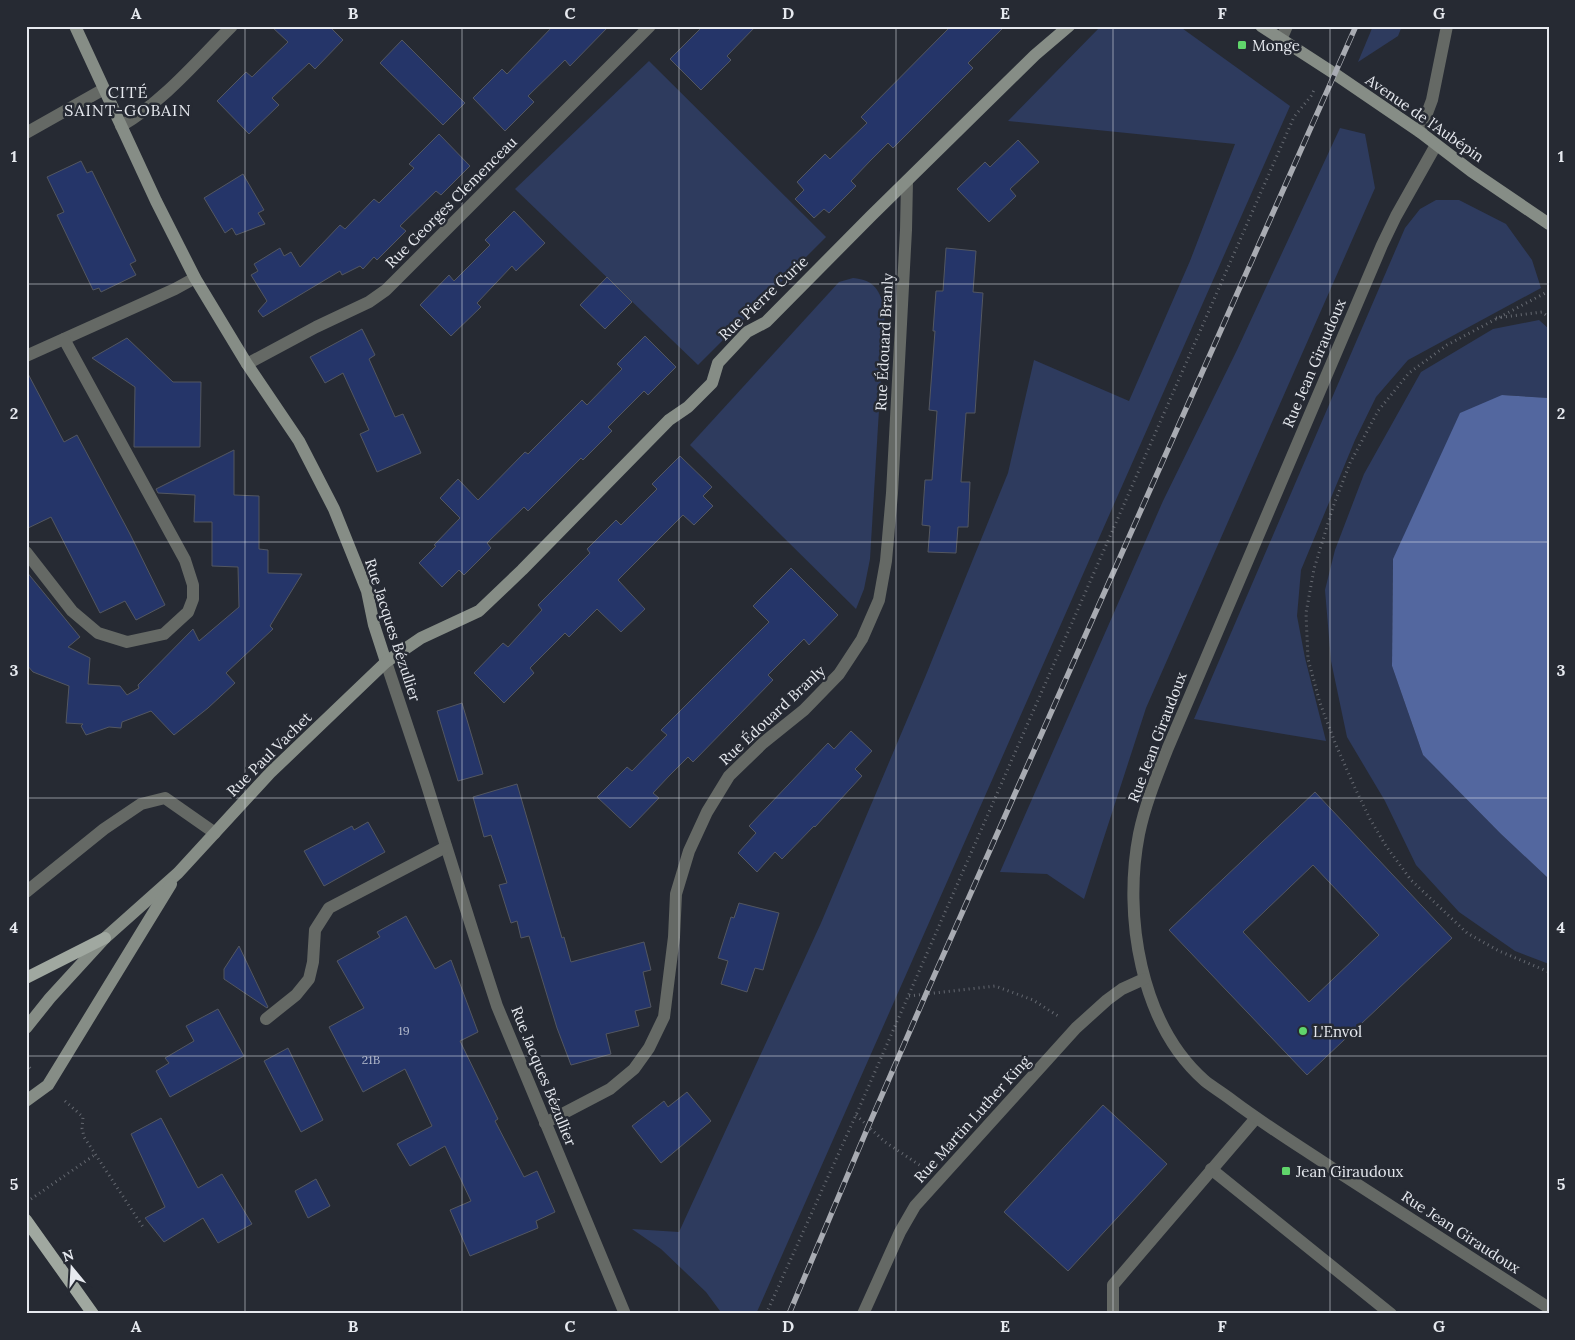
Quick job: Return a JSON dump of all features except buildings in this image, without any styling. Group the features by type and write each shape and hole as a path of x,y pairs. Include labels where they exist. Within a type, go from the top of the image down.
{"main road":[{"path":"26,978 105,938"},
{"path":"26,1220 93,1314"}],"street":[{"name":"Rue Jacques Bézullier","path":"75,26 195,278 247,364 299,441 334,509 367,591 374,625 426,779 498,1006 625,1314"},
{"path":"121,126 139,116 159,100 232,26"},
{"name":"Rue Georges Clemenceau","path":"247,364 316,327 369,302 386,290 650,26"},
{"name":"Rue Pierre Curie","path":"386,662 420,638 478,610 515,577 669,420 688,407 712,383 718,363 747,332 766,322 1035,55 1070,26"},
{"name":"Avenue de l'Aubépin","path":"1261,26 1420,132 1471,171 1549,224"},
{"path":"1281,40 1288,26"},
{"path":"1420,132 1432,100 1447,26"},
{"path":"26,133 104,89"},
{"name":"Rue Jean Giraudoux","path":"1436,144 1382,245 1176,728 1150,794 1139,834 1134,874 1137,944 1144,979 1159,1017 1178,1051 1205,1080 1256,1118 1548,1305"},
{"name":"Rue Édouard Branly","path":"546,1123 610,1089 634,1069 649,1048 664,1017 671,963 676,894 689,851 707,812 729,776 763,743 804,710 839,674 862,639 879,600 886,561 892,493 907,182"},
{"path":"26,356 195,278"},
{"path":"26,552 72,611 98,633 114,639 126,642 164,634 188,612 193,599 193,585 185,560 64,339"},
{"name":"Rue Paul Vachet","path":"26,1028 50,998 105,938 178,873 270,773 386,662"},
{"path":"26,892 104,830 141,804 165,798 215,833"},
{"path":"266,1019 296,995 309,979 313,962 316,930 329,908 446,847"},
{"name":"Rue Paul Vachet","path":"26,1100 48,1085 178,873"},
{"name":"Rue Martin Luther King","path":"863,1314 900,1232 915,1206 1076,1028 1107,1000 1144,979"},
{"path":"1113,1314 1113,1285 1256,1118"},
{"path":"1211,1169 1391,1314"}],"path":[{"path":"766,1314 856,1116 1294,117 1311,96 1324,67"},
{"path":"1549,291 1494,318 1447,345 1409,373 1378,411 1350,463 1333,507 1314,569 1306,613 1308,659 1320,703 1336,746 1355,788 1386,846 1411,880 1467,933 1499,951 1549,972"},
{"path":"1494,318 1542,312 1549,317"},
{"path":"908,996 995,986 1033,1000 1076,1028"},
{"path":"26,1064 83,1117 82,1128 84,1136 143,1227"},
{"path":"856,1116 885,1142 939,1178"},
{"path":"26,1202 96,1154"}],"shaded area":[{"path":"1101,26 1179,26 1290,106 756,1314 720,1314 720,1311 706,1292 661,1249 632,1229 679,1232 821,923 926,675 1008,473 1034,360 1129,401 1190,261 1235,144 1008,121"},
{"path":"1373,26 1402,26 1398,36 1358,62"},
{"path":"649,61 826,237 698,365 515,189"},
{"path":"1340,128 1365,134 1375,188 1146,708 1084,899 1047,874 1000,872 1163,501 1237,350"},
{"path":"1436,200 1459,200 1506,224 1532,260 1541,288 1408,360 1376,397 1355,440 1301,570 1297,616 1305,658 1326,741 1194,719 1405,228 1420,209"},
{"path":"853,278 866,281 875,287 881,297 885,310 870,559 864,589 856,609 690,445 839,282"},
{"path":"1539,320 1549,329 1549,398 1502,395 1393,559 1392,666 1423,755 1501,834 1549,879 1549,964 1515,951 1459,912 1416,865 1385,801 1347,737 1331,661 1325,590 1335,550 1364,474 1421,372 1493,329"},
{"path":"1502,395 1549,398 1549,879 1501,834 1423,755 1392,666 1393,559 1460,413"}],"railway":[{"path":"789,1314 926,994 1356,26"}],"place":[{"name":"Monge","path":"1242,45"},
{"name":"L'Envol","path":"1303,1031"},
{"name":"Jean Giraudoux","path":"1286,1171"}],"district":[{"name":"CITÉ SAINT-GOBAIN","path":"128,101"}]}
